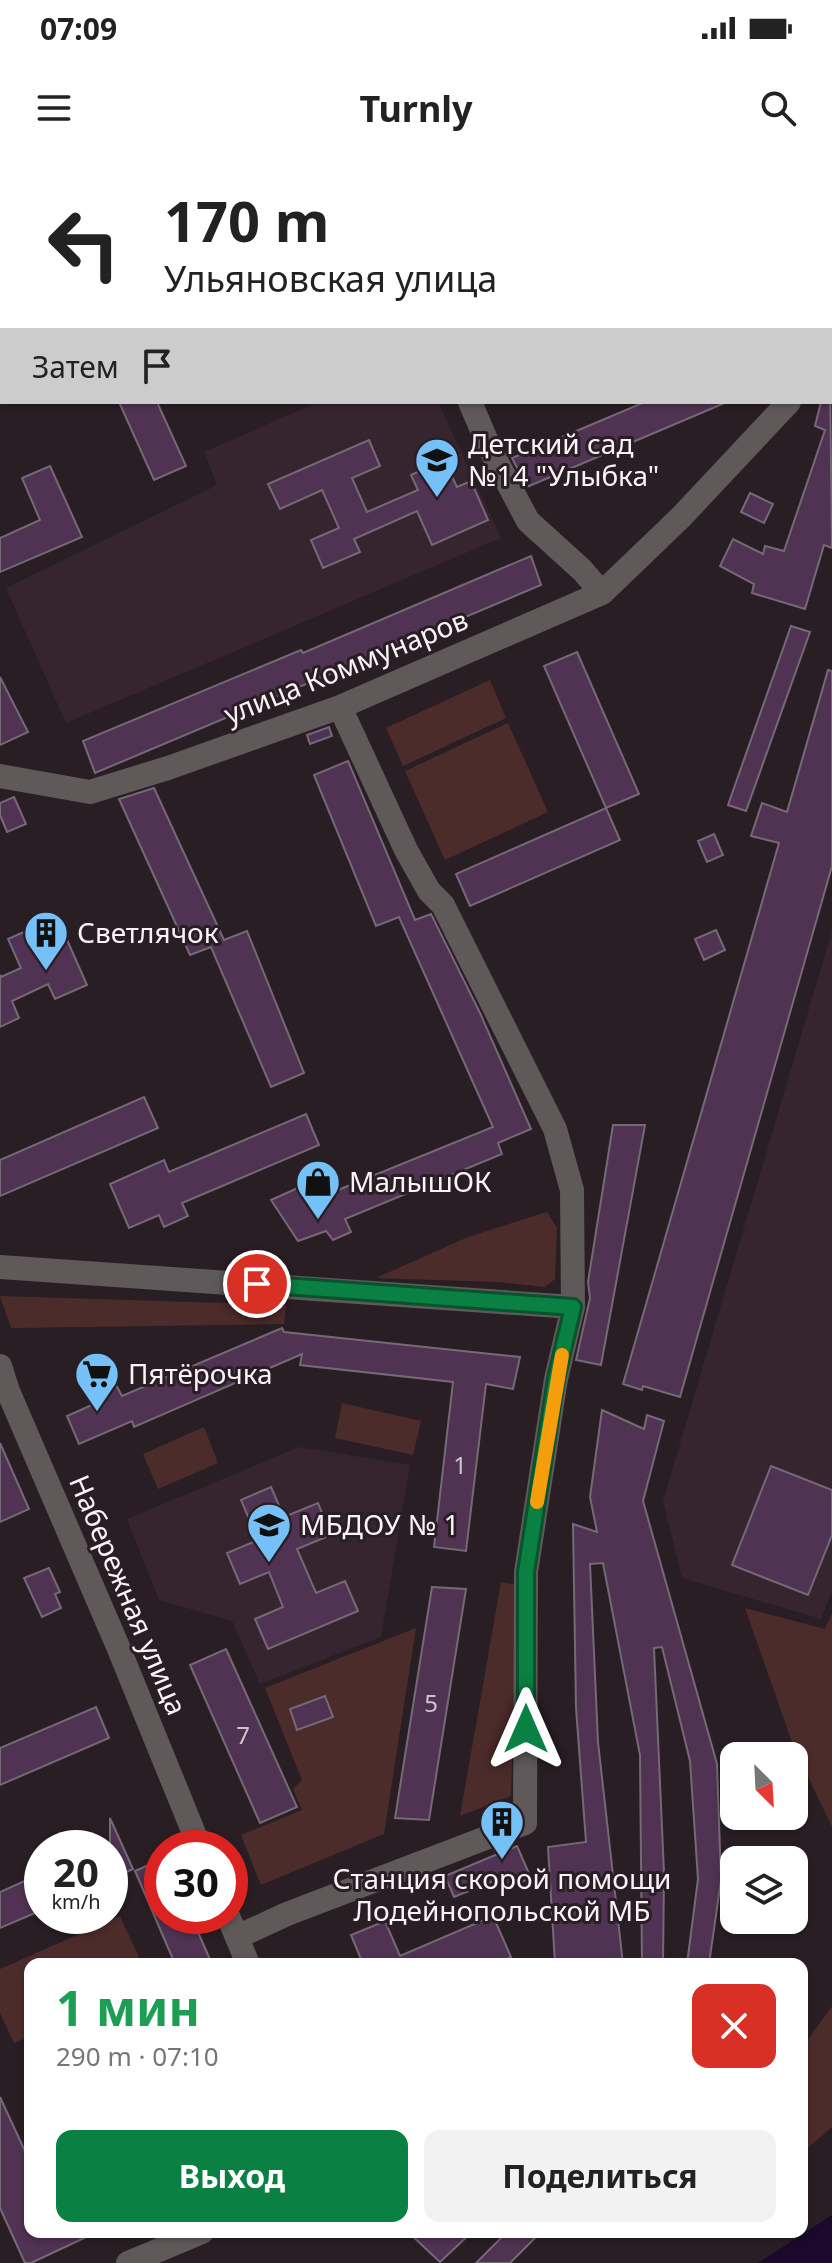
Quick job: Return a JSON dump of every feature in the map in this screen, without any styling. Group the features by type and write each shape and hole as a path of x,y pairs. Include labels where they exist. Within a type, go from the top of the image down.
{"street":[{"path":"471,404 490,449 528,521 582,570 602,593"},
{"name":"улица Коммунаров","path":"0,776 90,792 340,707 602,593 682,516 787,404"},
{"path":"248,1923 287,1914 525,1823 526,1572 556,1379 573,1307 572,1190 555,1129 443,905 429,891 406,850 340,707"},
{"path":"0,1267 573,1307"},
{"name":"Набережная улица","path":"0,1366 193,1830"},
{"path":"235,1934 245,1958"},
{"path":"128,2263 188,2238"}],"shaded area":[{"path":"313,404 439,404 501,538 66,723 6,588 217,485 204,452"},
{"path":"490,680 506,718 403,766 386,728"},
{"path":"508,723 548,812 445,860 405,771"},
{"path":"832,931 832,1591 821,1619 682,1578 663,1501"},
{"path":"547,1212 557,1228 555,1279 545,1287 498,1282 376,1278 468,1237"},
{"path":"0,1296 286,1305 284,1324 11,1328"},
{"path":"342,1403 421,1421 413,1455 335,1438"},
{"path":"204,1427 218,1463 158,1489 143,1454"},
{"name":"МБДОУ № 1","path":"299,1447 410,1465 381,1637 260,1684 232,1621 159,1600 127,1519"},
{"path":"501,1582 517,1585 511,1796 460,1816"},
{"path":"745,1608 825,1629 832,1613 832,1827 808,1777 808,1742 792,1742"},
{"path":"416,1628 384,1834 261,1885 248,1852 248,1832 302,1810 293,1789 302,1780 265,1688"},
{"path":"128,1933 139,1958 25,1958 79,1934"},
{"path":"24,1958 24,2039 14,2043 0,2013 0,1969"},
{"path":"832,2006 832,2127 808,2148 808,2040"},
{"path":"832,2215 832,2263 758,2263 797,2238 808,2238 808,2231"}],"building":[{"path":"120,404 158,404 186,466 154,480"},
{"path":"640,404 722,404 527,487 512,458"},
{"path":"820,404 830,404 832,548 824,545 805,609 752,593 754,584 720,566 733,539 763,554 765,546 784,551 825,430 815,426"},
{"name":"Детский сад №14 \"Улыбка\"","path":"369,440 380,466 352,478 367,512 418,490 411,475 444,460 457,487 471,481 488,520 432,545 417,511 354,539 360,552 323,568 311,540 339,528 322,490 280,509 268,484"},
{"path":"50,466 82,537 0,572 0,538 40,520 22,478"},
{"path":"750,493 773,504 764,523 741,512"},
{"path":"531,556 541,585 95,773 83,741 301,650 303,653"},
{"path":"791,626 810,632 746,811 728,805"},
{"path":"577,652 639,794 606,808 544,666"},
{"path":"828,670 832,671 832,866 680,1397 643,1386 642,1390 623,1384 779,843 751,836 762,803 787,812"},
{"path":"0,677 28,732 0,745"},
{"path":"329,727 332,736 310,744 307,735"},
{"path":"348,761 415,920 431,914 480,1013 531,1129 498,1143 502,1154 345,1219 351,1232 333,1240 326,1231 298,1241 271,1200 331,1173 338,1190 493,1127 399,917 376,926 314,775"},
{"path":"154,788 224,940 247,931 304,1073 271,1087 211,947 190,955 119,799"},
{"path":"14,797 26,824 7,832 0,815 0,803"},
{"path":"606,808 620,840 470,906 456,874"},
{"path":"714,834 723,855 707,862 698,841"},
{"name":"Светлячок","path":"57,917 87,985 55,999 48,984 12,1001 19,1018 0,1027 0,975 21,968 8,939"},
{"path":"716,930 725,950 704,960 695,939"},
{"path":"144,1097 158,1128 0,1196 0,1160"},
{"path":"306,1114 319,1145 182,1203 188,1216 164,1227 159,1215 129,1228 110,1184 164,1160 169,1172"},
{"path":"613,1125 645,1125 601,1365 576,1360 590,1298 588,1282"},
{"path":"282,1328 284,1332 520,1357 513,1389 486,1384 466,1551 434,1547 453,1382 300,1365 302,1354 134,1427 132,1421 79,1444 67,1416 92,1405 88,1394 115,1383 122,1396"},
{"path":"602,1410 644,1429 647,1415 664,1421 643,1501 717,1764 720,1887 710,1958 688,1958 698,1879 690,1761 662,1647 654,1648 664,1873 663,1958 642,1958 640,1755 603,1563 590,1564 598,1742 622,1958 555,1958 548,1847 586,1842 576,1708 573,1524 597,1532 590,1497"},
{"path":"0,1443 29,1509 0,1522"},
{"path":"771,1466 832,1490 832,1535 808,1595 732,1565"},
{"path":"271,1487 284,1517 318,1503 331,1535 297,1549 316,1593 345,1581 358,1611 268,1649 255,1619 283,1607 269,1572 240,1584 227,1553 258,1540 241,1500"},
{"path":"49,1568 60,1592 55,1594 61,1608 42,1617 24,1578"},
{"path":"432,1587 466,1589 429,1820 395,1818"},
{"path":"226,1649 297,1807 260,1823 190,1665"},
{"path":"325,1696 333,1717 297,1730 290,1709"},
{"path":"96,1707 109,1738 0,1785 0,1748"},
{"name":"Станция скорой помощи Лодейнопольской МБ","path":"517,1846 531,1878 506,1889 501,1878 454,1897 445,1876"},
{"path":"144,1867 144,1892 135,1871"},
{"path":"24,1881 24,1918 0,1928 0,1892"},
{"path":"493,1916 511,1957 361,1958 351,1935 385,1921 400,1956"},
{"path":"162,1934 199,1934 209,1958 172,1958"},
{"path":"0,2097 24,2149 24,2238 84,2238 25,2263 0,2208"},
{"path":"414,2238 466,2238 440,2262"},
{"path":"501,2238 535,2238 510,2263 476,2263"}],"slow traffic":[{"path":"537,1502 562,1355"}],"place":[{"name":"Детский сад №14 \"Улыбка\"","path":"437,499"},
{"name":"Светлячок","path":"46,972"},
{"name":"МалышОК","path":"318,1221"},
{"name":"Пятёрочка","path":"97,1413"},
{"name":"МБДОУ № 1","path":"269,1564"},
{"name":"Станция скорой помощи Лодейнопольской МБ","path":"502,1861"}],"route":[{"path":"257,1284 573,1307 556,1379 526,1572 526,1729"}]}
